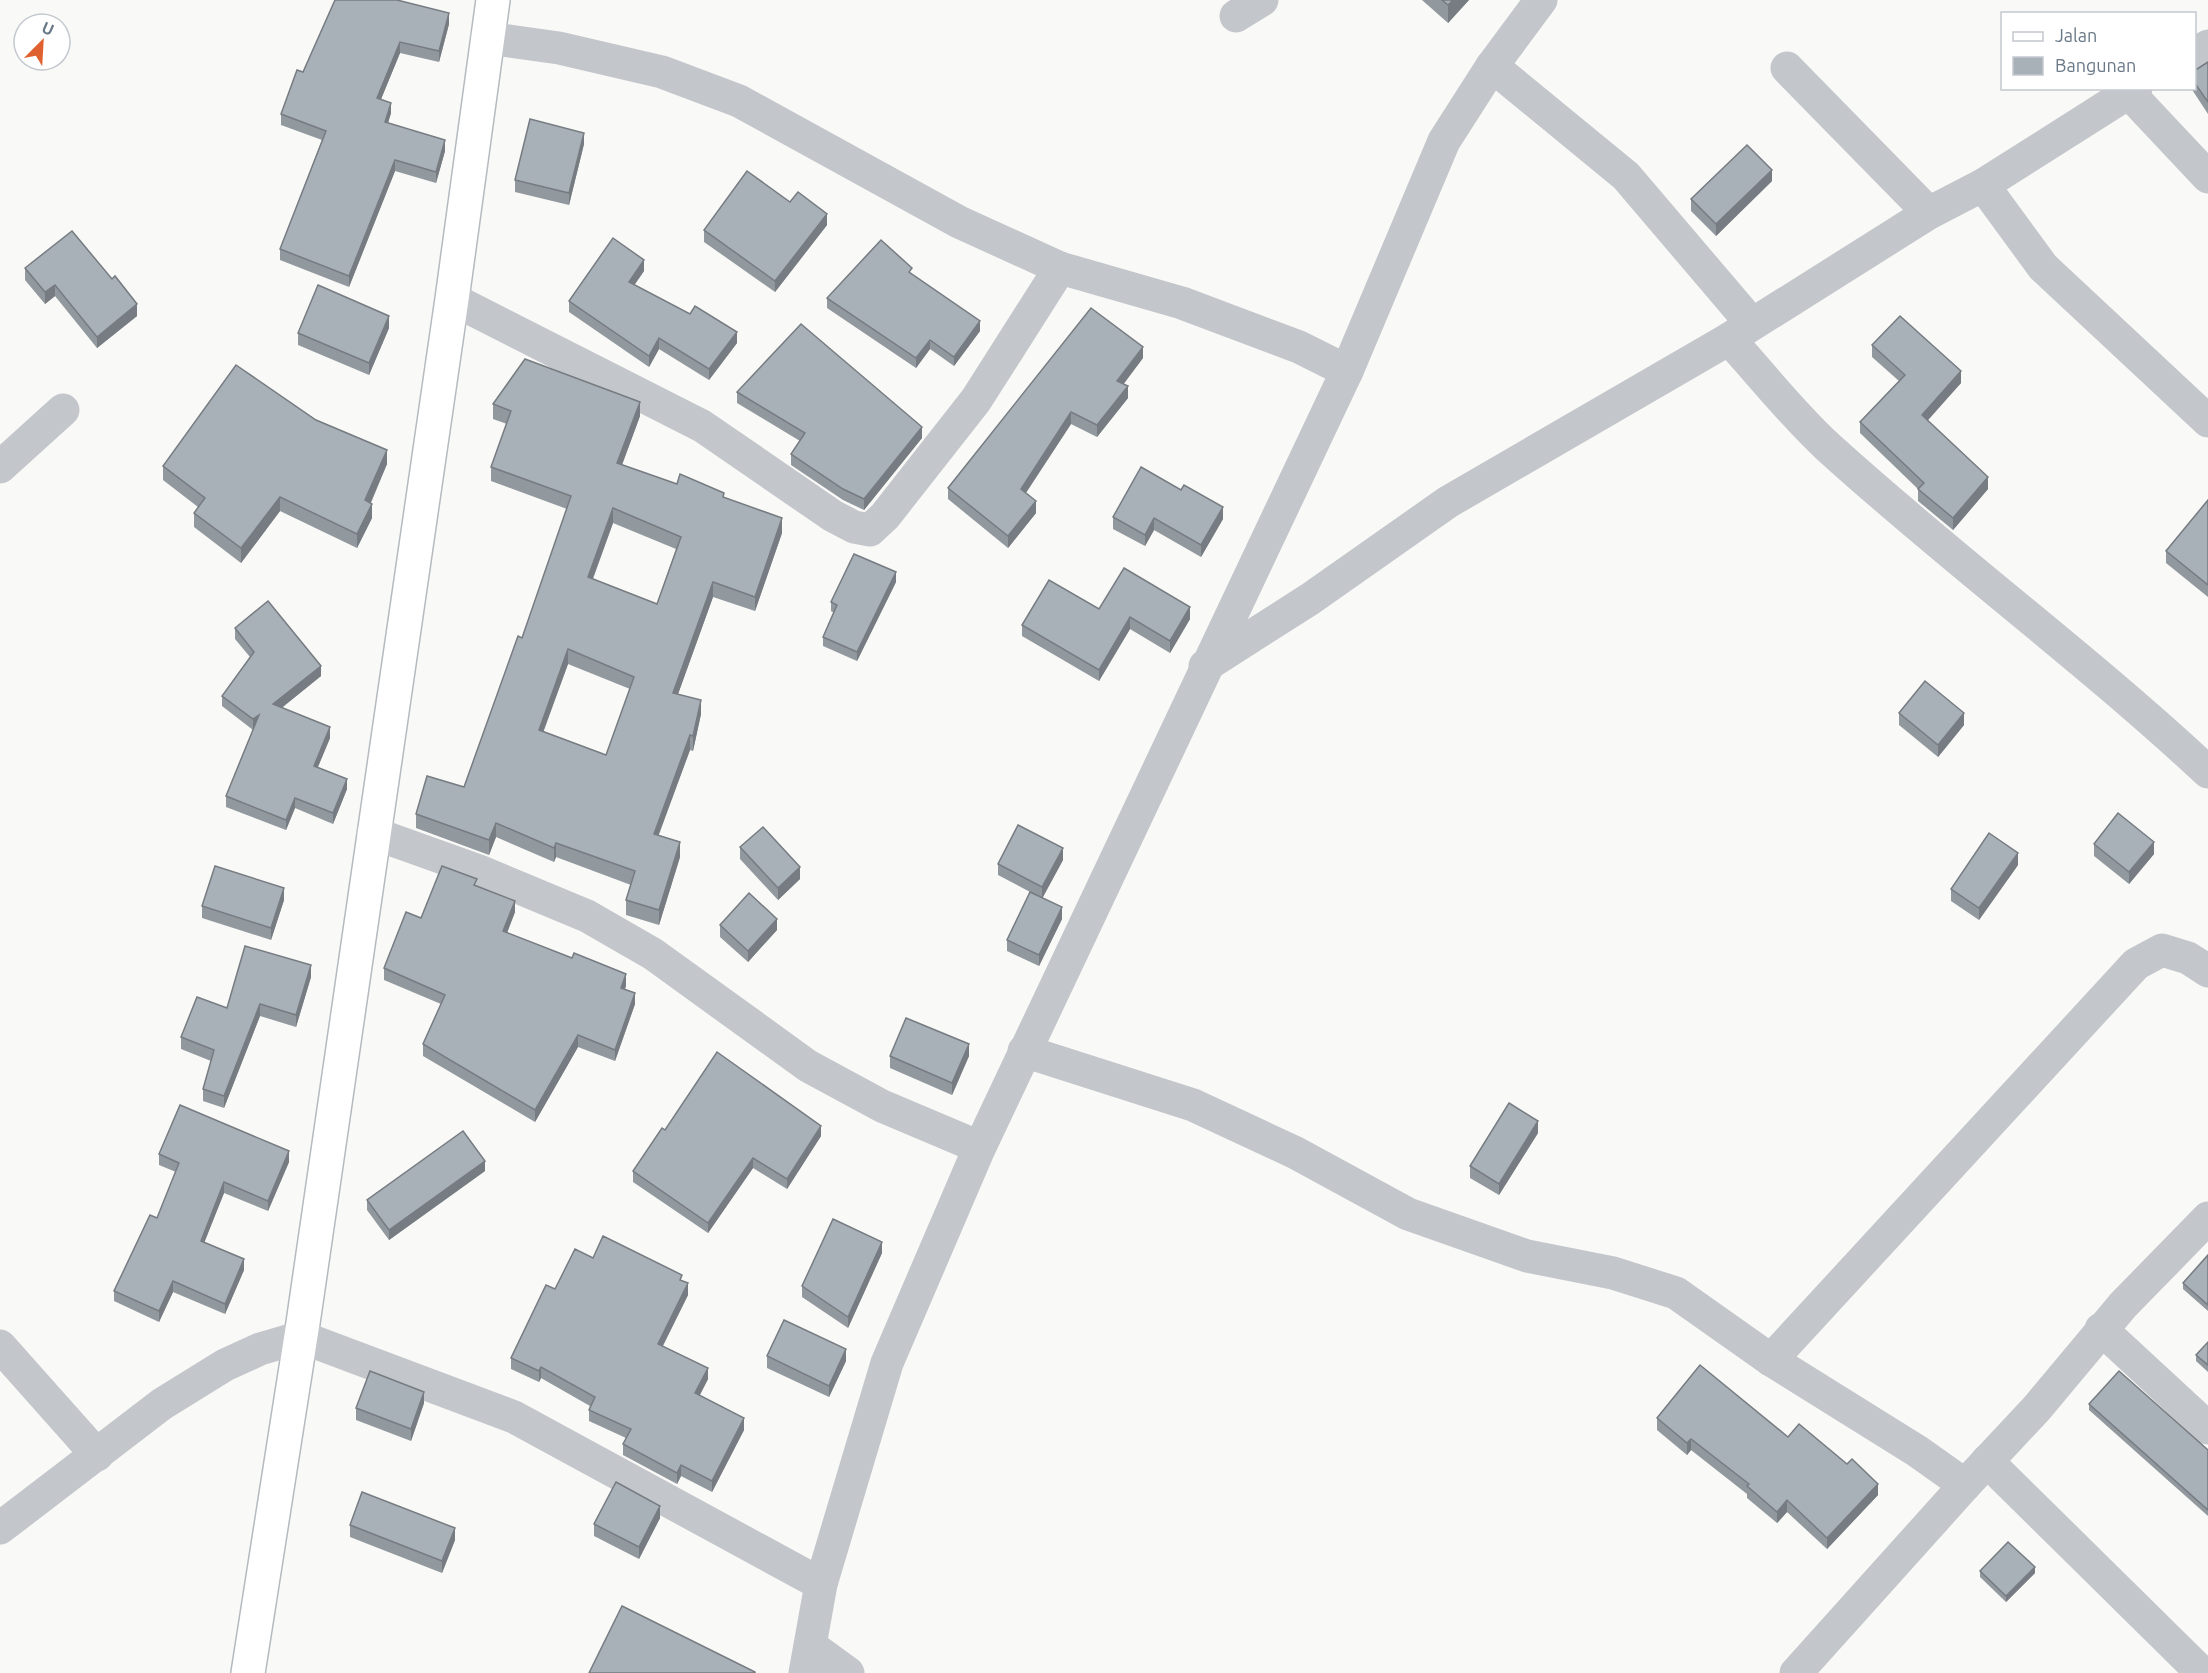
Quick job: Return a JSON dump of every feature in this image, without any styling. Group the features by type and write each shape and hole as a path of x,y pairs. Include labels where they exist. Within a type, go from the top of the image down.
{"main road":[{"path":"248,1673 301,1337 452,299 493,0"}],"street":[{"path":"848,1673 808,1660 821,1584 887,1363 979,1147 1205,666 1347,371 1444,141 1492,66 1541,0"},
{"path":"487,38 559,48 662,72 739,101 959,222 1060,268 1182,303 1299,347 1347,371"},
{"path":"1492,66 1626,176 1826,445 1995,591 2136,704 2208,772"},
{"path":"1787,68 1929,213"},
{"path":"1205,666 1310,599 1448,502 1741,332 1929,213 1983,185 2133,91 2208,177"},
{"path":"1983,185 2043,267 2208,422"},
{"path":"452,299 702,426 833,516 854,527 870,530 885,516 976,400 1060,268"},
{"path":"0,467 63,410"},
{"path":"373,833 479,871 587,916 653,954 808,1066 882,1106 979,1147"},
{"path":"1771,1360 2136,964 2162,950 2188,958 2208,971"},
{"path":"1024,1051 1192,1105 1296,1153 1408,1214 1527,1256 1613,1273 1676,1293 1771,1360 1917,1451 1965,1485"},
{"path":"1796,1673 2037,1408 2101,1329 2208,1218"},
{"path":"2101,1329 2208,1428"},
{"path":"0,1528 162,1404 225,1365 260,1349 301,1337 514,1417 821,1584"},
{"path":"0,1346 97,1455"},
{"path":"1987,1461 2202,1673"}],"building":[{"path":"335,0 397,0 449,13 439,51 400,42 377,98 391,103 385,122 445,140 436,172 395,160 349,276 280,249 326,131 281,114 297,70 303,72"},
{"path":"1442,0 1453,0 1448,5"},
{"path":"2208,62 2208,102 2196,85 2196,70"},
{"path":"530,119 584,133 569,193 515,180"},
{"path":"1747,145 1772,170 1716,224 1691,199"},
{"path":"747,171 790,202 798,192 827,214 775,281 704,230"},
{"path":"72,231 112,279 115,276 137,304 97,337 55,285 45,292 25,268"},
{"path":"613,238 644,260 629,282 690,314 695,306 737,332 709,369 659,338 649,356 569,301"},
{"path":"881,240 912,268 909,272 980,321 954,357 930,340 916,358 827,298"},
{"path":"318,285 389,316 369,363 298,333"},
{"path":"1091,308 1143,347 1117,381 1128,386 1097,425 1071,412 1021,489 1036,501 1008,536 948,488"},
{"path":"1900,316 1961,371 1922,415 1988,477 1953,518 1918,489 1924,483 1860,422 1905,375 1872,345"},
{"path":"801,324 922,427 864,499 843,489 791,454 805,433 737,392"},
{"path":"525,359 640,402 617,463 677,484 680,474 724,493 723,497 782,518 755,597 713,582 673,693 701,700 693,736 690,735 654,834 680,842 659,910 626,900 635,871 556,843 554,848 496,823 489,840 416,814 427,776 464,787 518,636 522,638 571,496 491,467 511,411 493,404","holes":["613,508 681,537 657,604 588,577","568,649 634,677 606,755 539,730"]},
{"path":"236,365 316,420 387,450 365,500 372,504 357,534 280,497 241,548 194,513 205,498 163,466"},
{"path":"1141,467 1181,490 1184,485 1223,507 1201,545 1154,518 1145,535 1113,517"},
{"path":"2208,500 2208,585 2166,551"},
{"path":"854,554 896,572 857,652 823,637 837,605 831,602"},
{"path":"1124,568 1190,607 1170,641 1130,617 1099,670 1022,625 1049,580 1099,609"},
{"path":"268,601 321,666 273,704 330,727 314,766 347,779 333,813 295,798 286,820 226,796 259,715 253,719 222,696 254,652 235,628"},
{"path":"1925,681 1964,713 1938,745 1899,713"},
{"path":"2118,813 2154,842 2129,872 2094,844"},
{"path":"1018,825 1063,848 1042,887 998,864"},
{"path":"763,827 800,867 778,888 740,847"},
{"path":"1989,833 2018,853 1979,908 1951,889"},
{"path":"215,866 284,888 271,928 202,906"},
{"path":"442,866 477,879 474,885 515,901 503,931 572,958 574,953 626,974 621,988 635,993 615,1050 578,1035 535,1110 423,1044 445,995 384,968 406,912 421,918"},
{"path":"1030,892 1062,907 1039,955 1007,940"},
{"path":"749,893 777,919 748,951 720,925"},
{"path":"245,946 311,965 296,1015 260,1004 224,1096 203,1089 214,1050 181,1037 197,997 227,1008"},
{"path":"906,1018 969,1044 952,1083 890,1056"},
{"path":"717,1052 821,1126 787,1179 753,1158 708,1223 633,1171 662,1128 665,1130"},
{"path":"1509,1103 1538,1121 1499,1184 1470,1166"},
{"path":"180,1105 289,1151 268,1201 224,1182 201,1241 244,1259 225,1304 173,1281 159,1311 114,1291 150,1215 157,1218 179,1163 159,1154"},
{"path":"463,1131 485,1161 389,1230 367,1200"},
{"path":"833,1219 882,1242 848,1317 802,1286"},
{"path":"603,1236 682,1275 680,1280 688,1283 658,1344 708,1368 695,1393 744,1418 712,1481 681,1465 677,1473 623,1444 631,1429 589,1410 595,1397 541,1367 539,1371 511,1358 546,1285 555,1289 575,1249 593,1258"},
{"path":"2208,1255 2208,1305 2183,1283"},
{"path":"784,1320 846,1349 829,1386 767,1356"},
{"path":"2208,1342 2208,1365 2196,1355"},
{"path":"1700,1365 1788,1437 1799,1424 1847,1464 1852,1459 1878,1484 1827,1538 1787,1500 1777,1512 1747,1486 1749,1484 1691,1439 1687,1443 1657,1418"},
{"path":"370,1371 424,1392 411,1429 356,1408"},
{"path":"2119,1371 2208,1450 2208,1510 2089,1404"},
{"path":"616,1482 660,1506 639,1547 594,1524"},
{"path":"362,1492 455,1528 442,1561 350,1525"},
{"path":"2008,1542 2035,1567 2006,1596 1980,1571"},
{"path":"622,1606 755,1672 755,1673 589,1673"}]}
